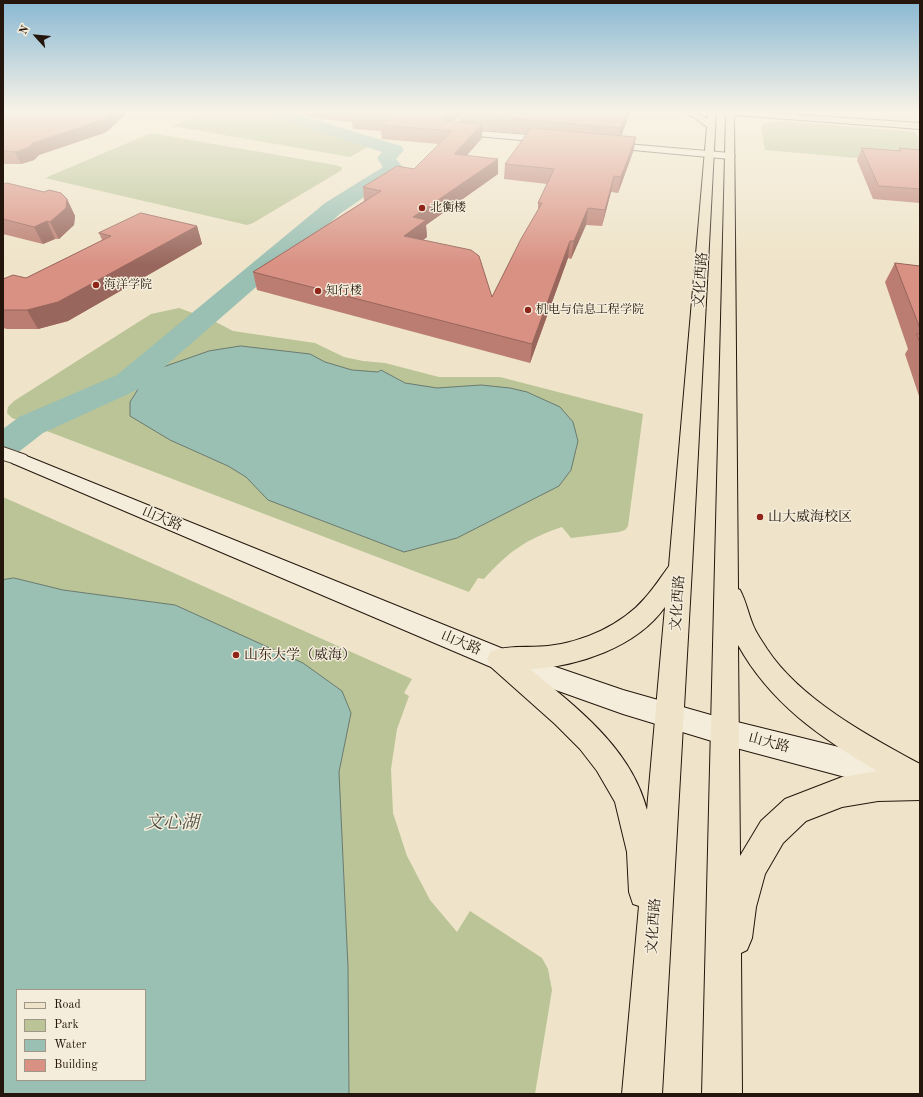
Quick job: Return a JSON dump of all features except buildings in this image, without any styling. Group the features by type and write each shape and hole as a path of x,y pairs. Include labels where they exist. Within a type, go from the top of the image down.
{"main road":[{"name":"文化西路","path":"642,1094 681,567 719,163"},
{"name":"文化西路","path":"720,163 726,570 722,1094"},
{"name":"山大路","path":"11,456 500,660 623,702 725,732 920,782"},
{"path":"500,660 549,657 589,648 630,627 653,606 681,567"},
{"path":"726,570 734,607 746,638 760,660 784,687 799,702 827,724 920,782"},
{"path":"500,660 565,715 590,739 607,761 629,797 643,852 650,986"},
{"path":"722,1026 739,907 751,868 772,832 796,810 842,792 878,786 920,782"}],"green space":[{"path":"80,163 325,163 342,168 342,170 253,223 247,225 45,178"},
{"path":"179,308 212,320 233,331 315,343 344,357 363,361 385,363 439,377 500,377 643,414 628,526 625,530 619,532 571,538 562,527 538,536 518,547 501,561 484,579 478,578 469,592 12,418 7,413 8,407 14,401 151,314"},
{"name":"文心湖","path":"3,497 412,679 404,693 409,696 397,729 391,769 393,813 407,856 430,900 457,932 470,911 542,958 548,969 552,990 535,1094 3,1094"}],"water":[{"path":"241,346 310,354 325,362 352,370 378,372 381,370 405,383 437,388 481,385 510,388 527,392 560,407 573,422 578,441 571,470 559,486 457,538 404,552 268,500 246,477 228,466 170,440 130,416 130,402 145,378 160,368 209,351"},
{"name":"文心湖","path":"14,578 63,590 175,605 303,663 342,691 351,713 339,772 348,967 349,1094 3,1094 3,580"}],"waterway":[{"path":"3,446 31,425 128,382 333,208 394,168 390,163"}],"place":[{"name":"北衡楼","path":"422,208"},
{"name":"海洋学院","path":"96,285"},
{"name":"知行楼","path":"318,291"},
{"name":"机电与信息工程学院","path":"528,310"},
{"name":"山大威海校区","path":"760,517"},
{"name":"山东大学（威海）","path":"236,655"}]}
